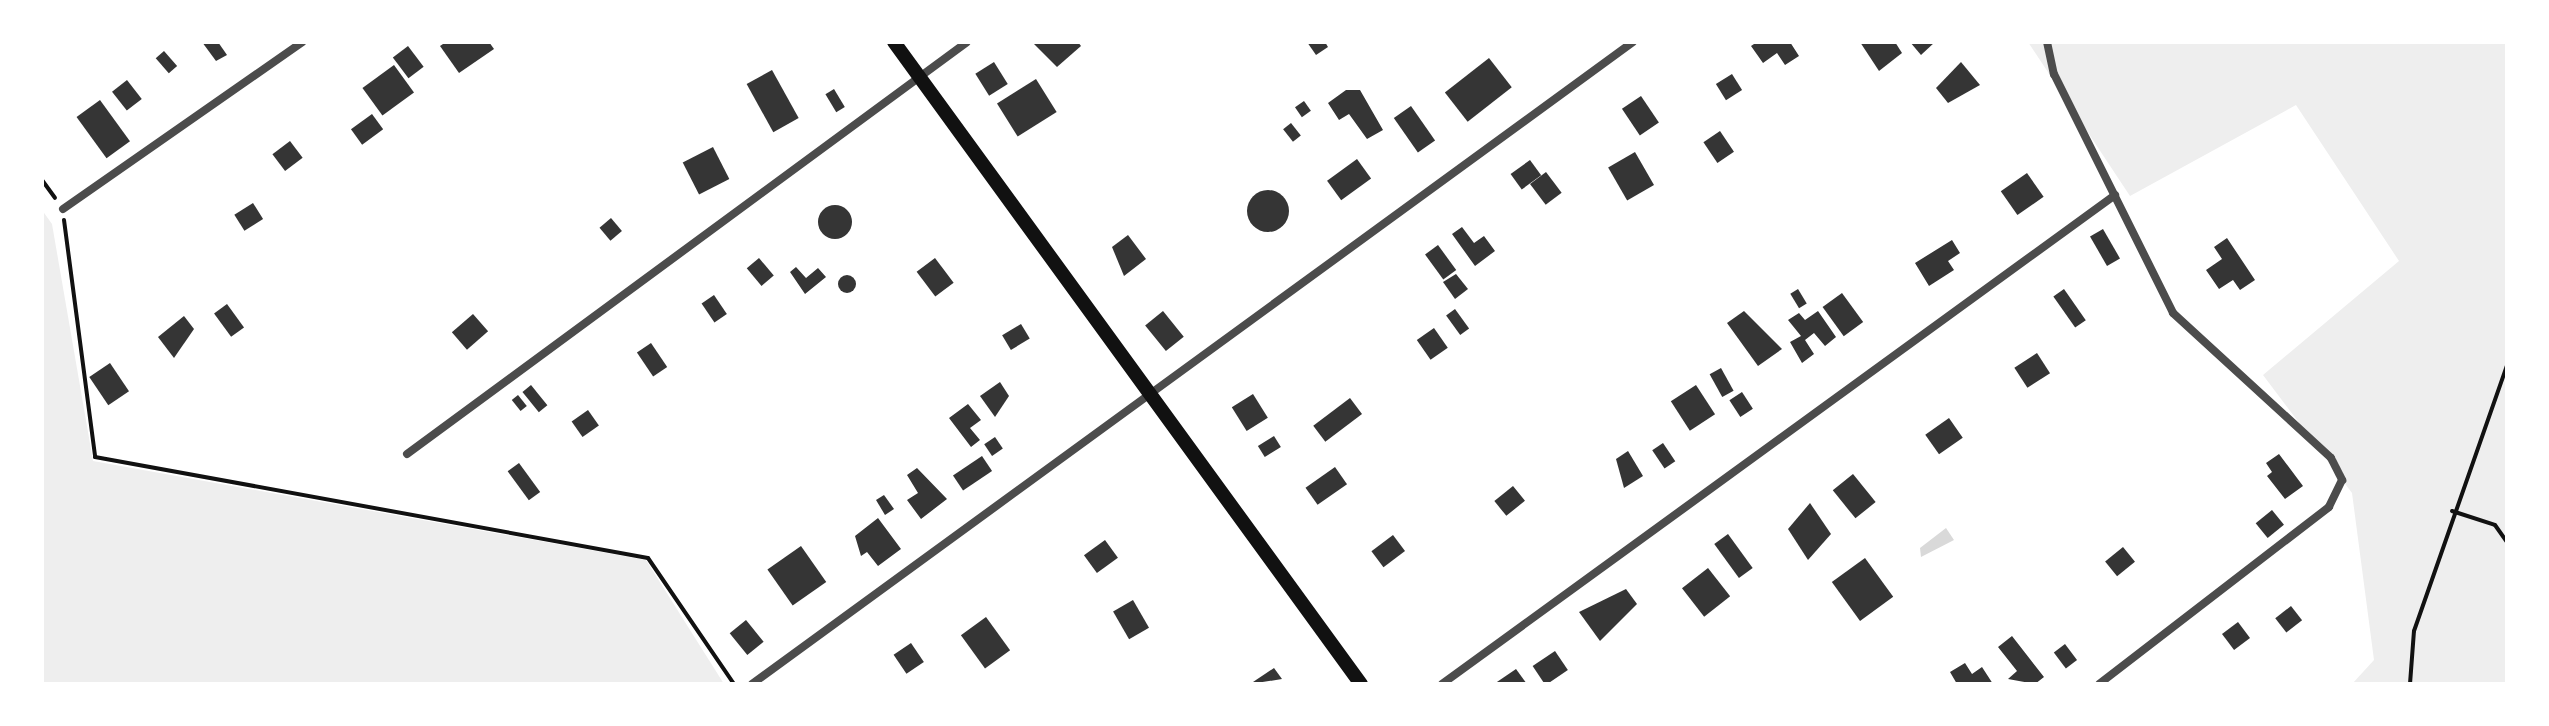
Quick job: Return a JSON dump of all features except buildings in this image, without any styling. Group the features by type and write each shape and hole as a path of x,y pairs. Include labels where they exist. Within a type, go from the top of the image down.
{"highway":[{"path":"894,42 1149,397 1361,684"}],"street":[{"path":"63,209 302,42"},
{"path":"407,454 967,42"},
{"path":"752,684 1633,42"},
{"path":"2047,42 2054,74 2173,313 2331,458 2340,493 2099,684"},
{"path":"1442,684 2115,195"}],"path":[{"path":"42,180 63,209 95,457 648,558 734,684"},
{"path":"2410,684 2414,631 2451,511 2507,365"},
{"path":"2451,511 2495,525 2507,542"}],"shaded area":[{"path":"2028,42 2507,42 2507,684 2352,684 2374,660 2352,493 2263,375 2399,261 2296,105 2130,196"},
{"path":"42,210 52,224 93,461 646,560 724,684 42,684"},
{"path":"1946,528 1954,540 1921,557 1920,548"}]}
